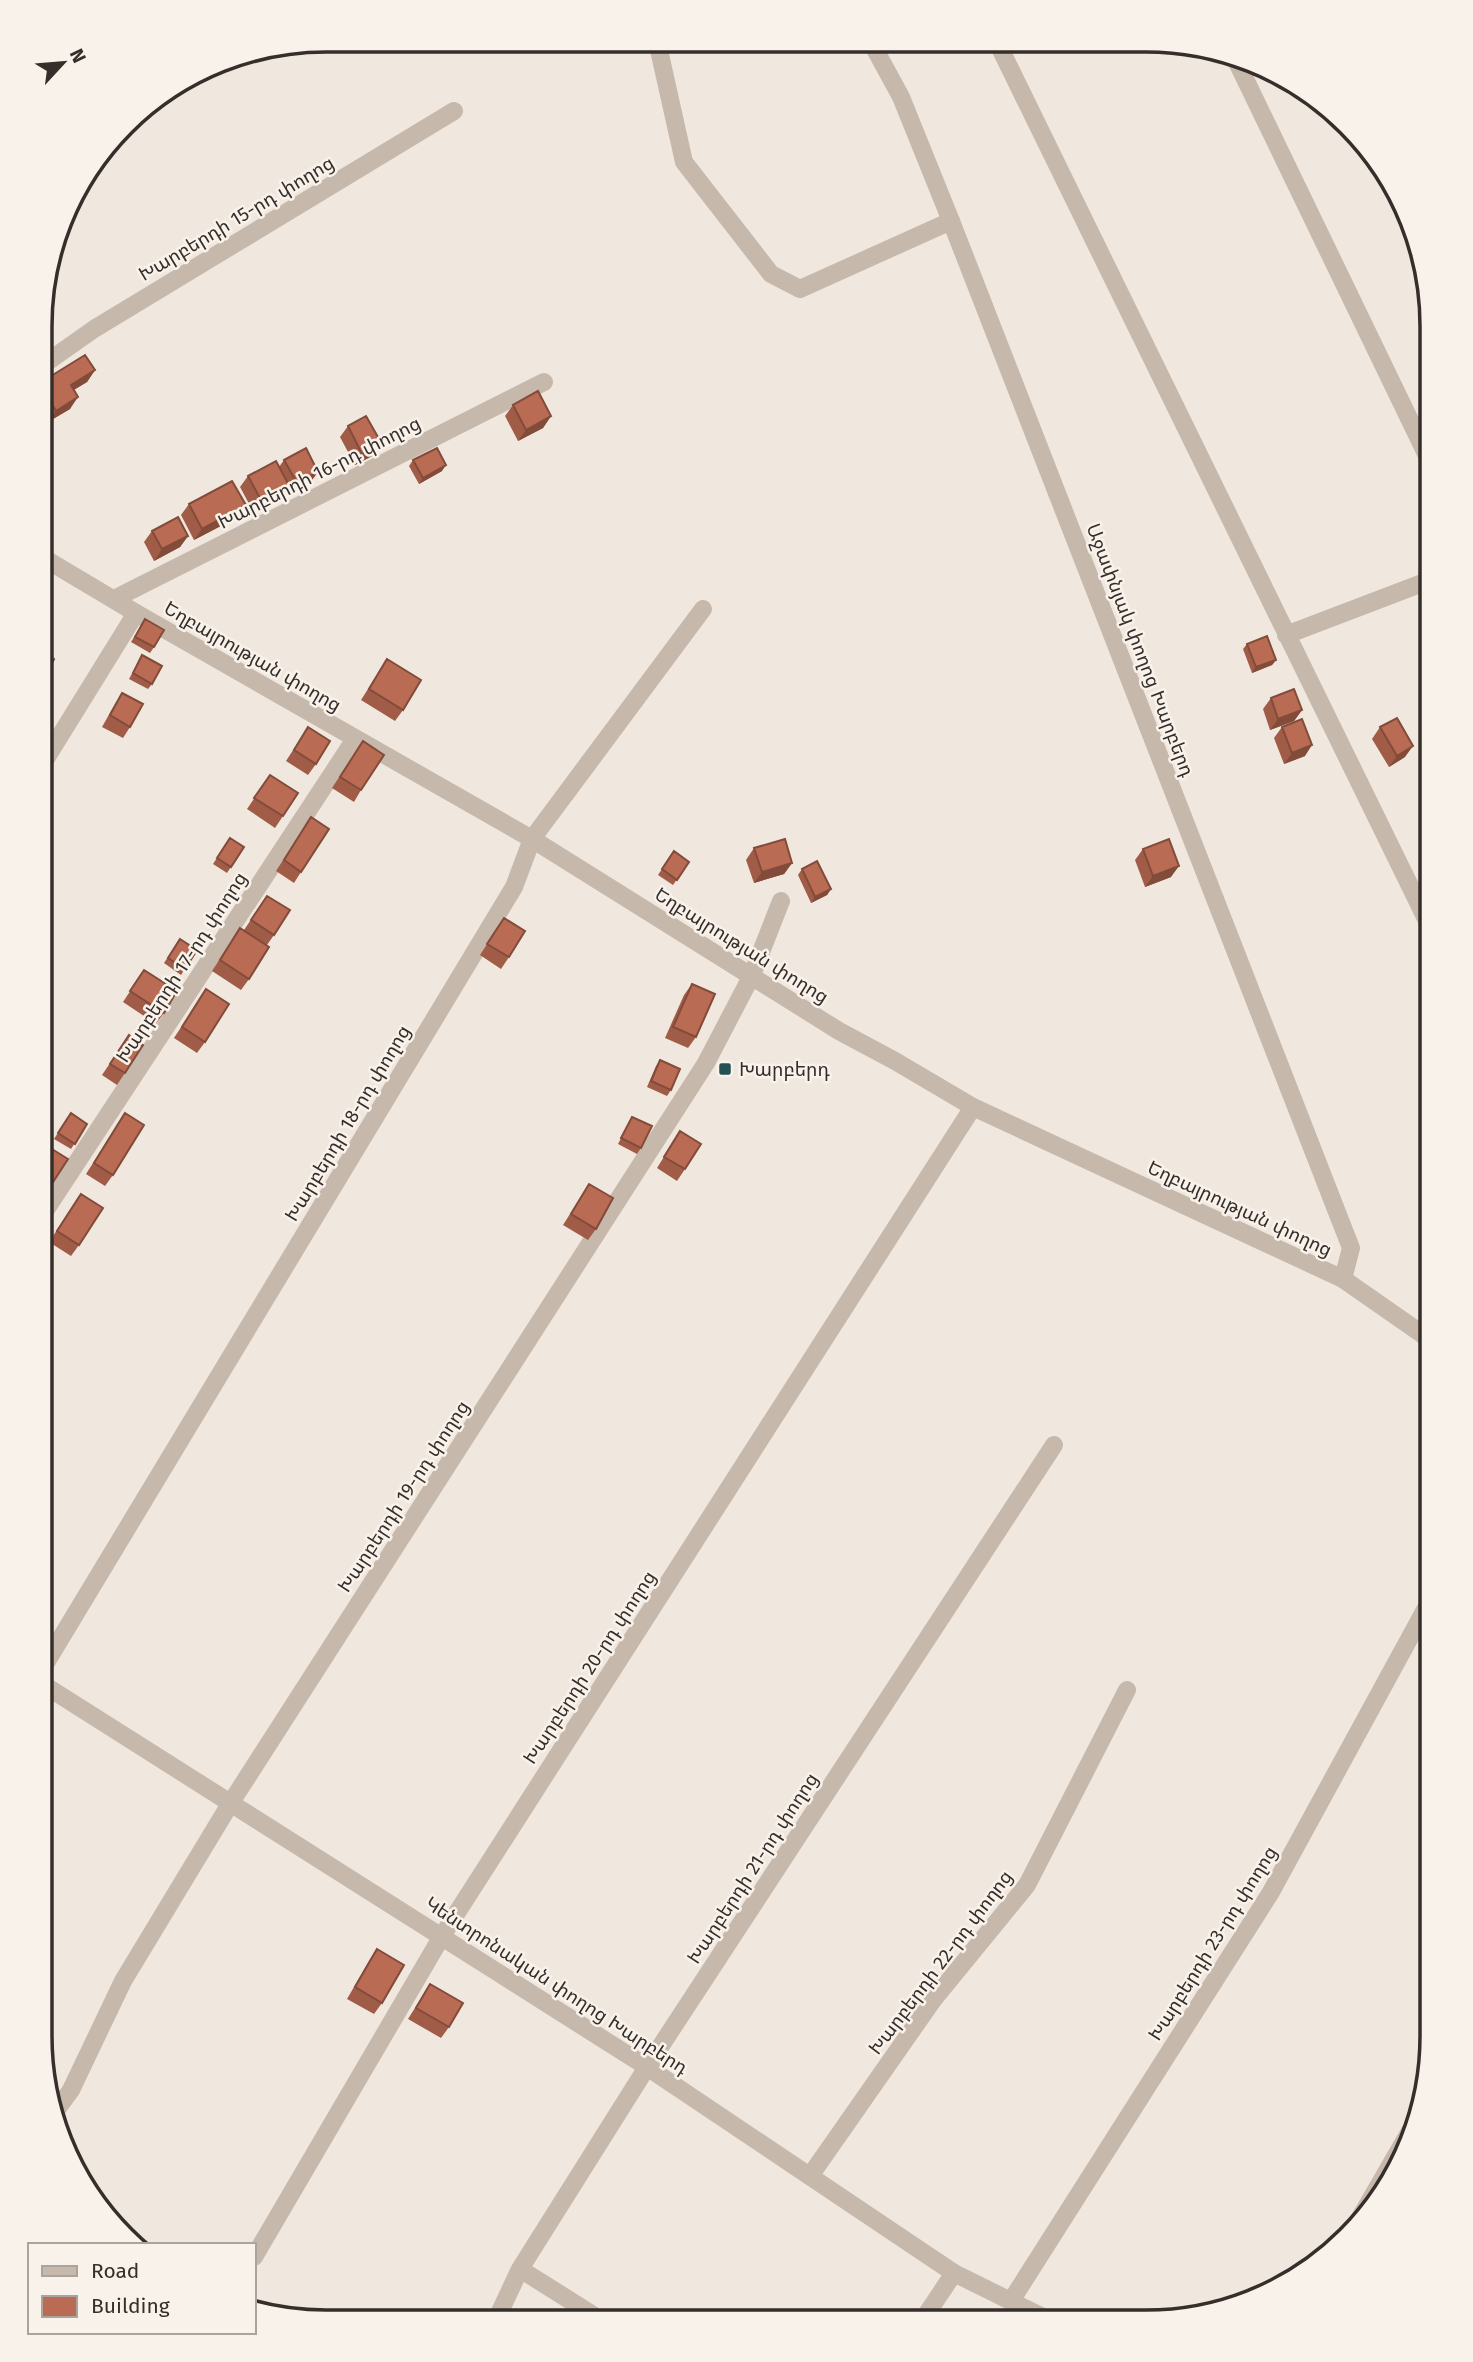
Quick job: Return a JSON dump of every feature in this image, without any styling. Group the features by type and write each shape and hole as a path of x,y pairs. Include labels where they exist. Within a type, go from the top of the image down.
{"street":[{"path":"659,52 684,162 771,275 800,289 951,221"},
{"name":"Աջափնյակ փողոց Խարբերդ","path":"876,52 901,97 951,221 1351,1248 1343,1279"},
{"path":"1002,52 1420,907"},
{"path":"1240,69 1420,441"},
{"name":"Խարբերդի 15-րդ փողոց","path":"52,359 94,329 454,111"},
{"name":"Խարբերդի 16-րդ փողոց","path":"114,599 544,382"},
{"name":"Եղբայրության փողոց","path":"52,563 532,839 839,1031 973,1107 1343,1279 1420,1333"},
{"path":"1286,635 1420,584"},
{"name":"Խարբերդի 18-րդ փողոց","path":"52,1653 514,887 532,839 703,609"},
{"path":"52,749 136,613"},
{"name":"Խարբերդի 17-րդ փողոց","path":"52,1200 355,739"},
{"name":"Խարբերդի 19-րդ փողոց","path":"61,2103 71,2090 123,1981 230,1804 706,1063 752,975 781,901"},
{"name":"Խարբերդի 20-րդ փողոց","path":"256,2254 442,1936 973,1107"},
{"name":"Խարբերդի 21-րդ փողոց","path":"501,2310 520,2269 647,2067 1054,1445"},
{"name":"Խարբերդի 23-րդ փողոց","path":"1011,2301 1271,1892 1420,1619"},
{"name":"Կենտրոնական փողոց Խարբերդ","path":"52,1690 647,2067 954,2273 1028,2310"},
{"name":"Խարբերդի 22-րդ փողոց","path":"810,2176 933,2000 1027,1885 1127,1690"},
{"path":"520,2269 585,2310"},
{"path":"929,2310 954,2273"}],"building":[{"path":"85,355 95,370 71,385 78,397 56,411 52,404 52,375"},
{"path":"538,391 551,416 526,430 513,405"},
{"path":"366,416 382,444 362,454 348,426"},
{"path":"306,448 318,472 297,483 284,460"},
{"path":"437,448 446,465 423,478 413,460"},
{"path":"276,461 290,487 262,502 248,476"},
{"path":"232,481 246,505 202,529 189,504"},
{"path":"178,517 188,536 162,549 152,531"},
{"path":"145,619 164,630 154,647 135,637"},
{"path":"1267,636 1276,660 1256,667 1247,644"},
{"path":"142,655 162,666 152,684 133,673"},
{"path":"387,659 421,680 403,710 369,689"},
{"path":"1294,689 1302,710 1278,719 1271,698"},
{"path":"122,693 143,704 130,727 110,715"},
{"path":"1397,718 1413,746 1397,756 1380,727"},
{"path":"1302,719 1312,745 1292,753 1282,727"},
{"path":"308,727 330,741 316,764 294,750"},
{"path":"363,741 384,755 361,790 340,777"},
{"path":"270,775 298,793 283,816 254,798"},
{"path":"311,817 329,829 301,872 284,860"},
{"path":"230,838 244,847 231,867 217,858"},
{"path":"785,839 792,863 762,872 754,848"},
{"path":"1169,839 1179,866 1153,876 1143,849"},
{"path":"674,851 689,862 677,880 662,869"},
{"path":"817,861 831,889 815,897 802,869"},
{"path":"267,896 290,910 274,935 251,920"},
{"path":"504,918 525,931 509,957 487,944"},
{"path":"240,928 269,947 249,979 220,960"},
{"path":"180,939 197,950 185,969 168,958"},
{"path":"144,970 177,991 164,1013 130,991"},
{"path":"692,984 715,994 696,1037 673,1027"},
{"path":"206,989 229,1004 205,1042 182,1027"},
{"path":"129,1035 143,1045 125,1073 110,1064"},
{"path":"660,1060 680,1069 671,1090 651,1081"},
{"path":"71,1113 87,1124 75,1144 58,1133"},
{"path":"125,1113 144,1125 113,1175 94,1163"},
{"path":"632,1117 652,1126 641,1148 621,1138"},
{"path":"680,1131 701,1144 685,1169 664,1157"},
{"path":"52,1149 68,1159 52,1181"},
{"path":"589,1184 613,1198 596,1229 571,1214"},
{"path":"81,1194 103,1208 79,1245 57,1231"},
{"path":"377,1949 404,1965 382,2003 355,1987"},
{"path":"430,1984 463,2003 449,2027 416,2008"}],"place":[{"name":"Խարբերդ","path":"725,1069"}]}
